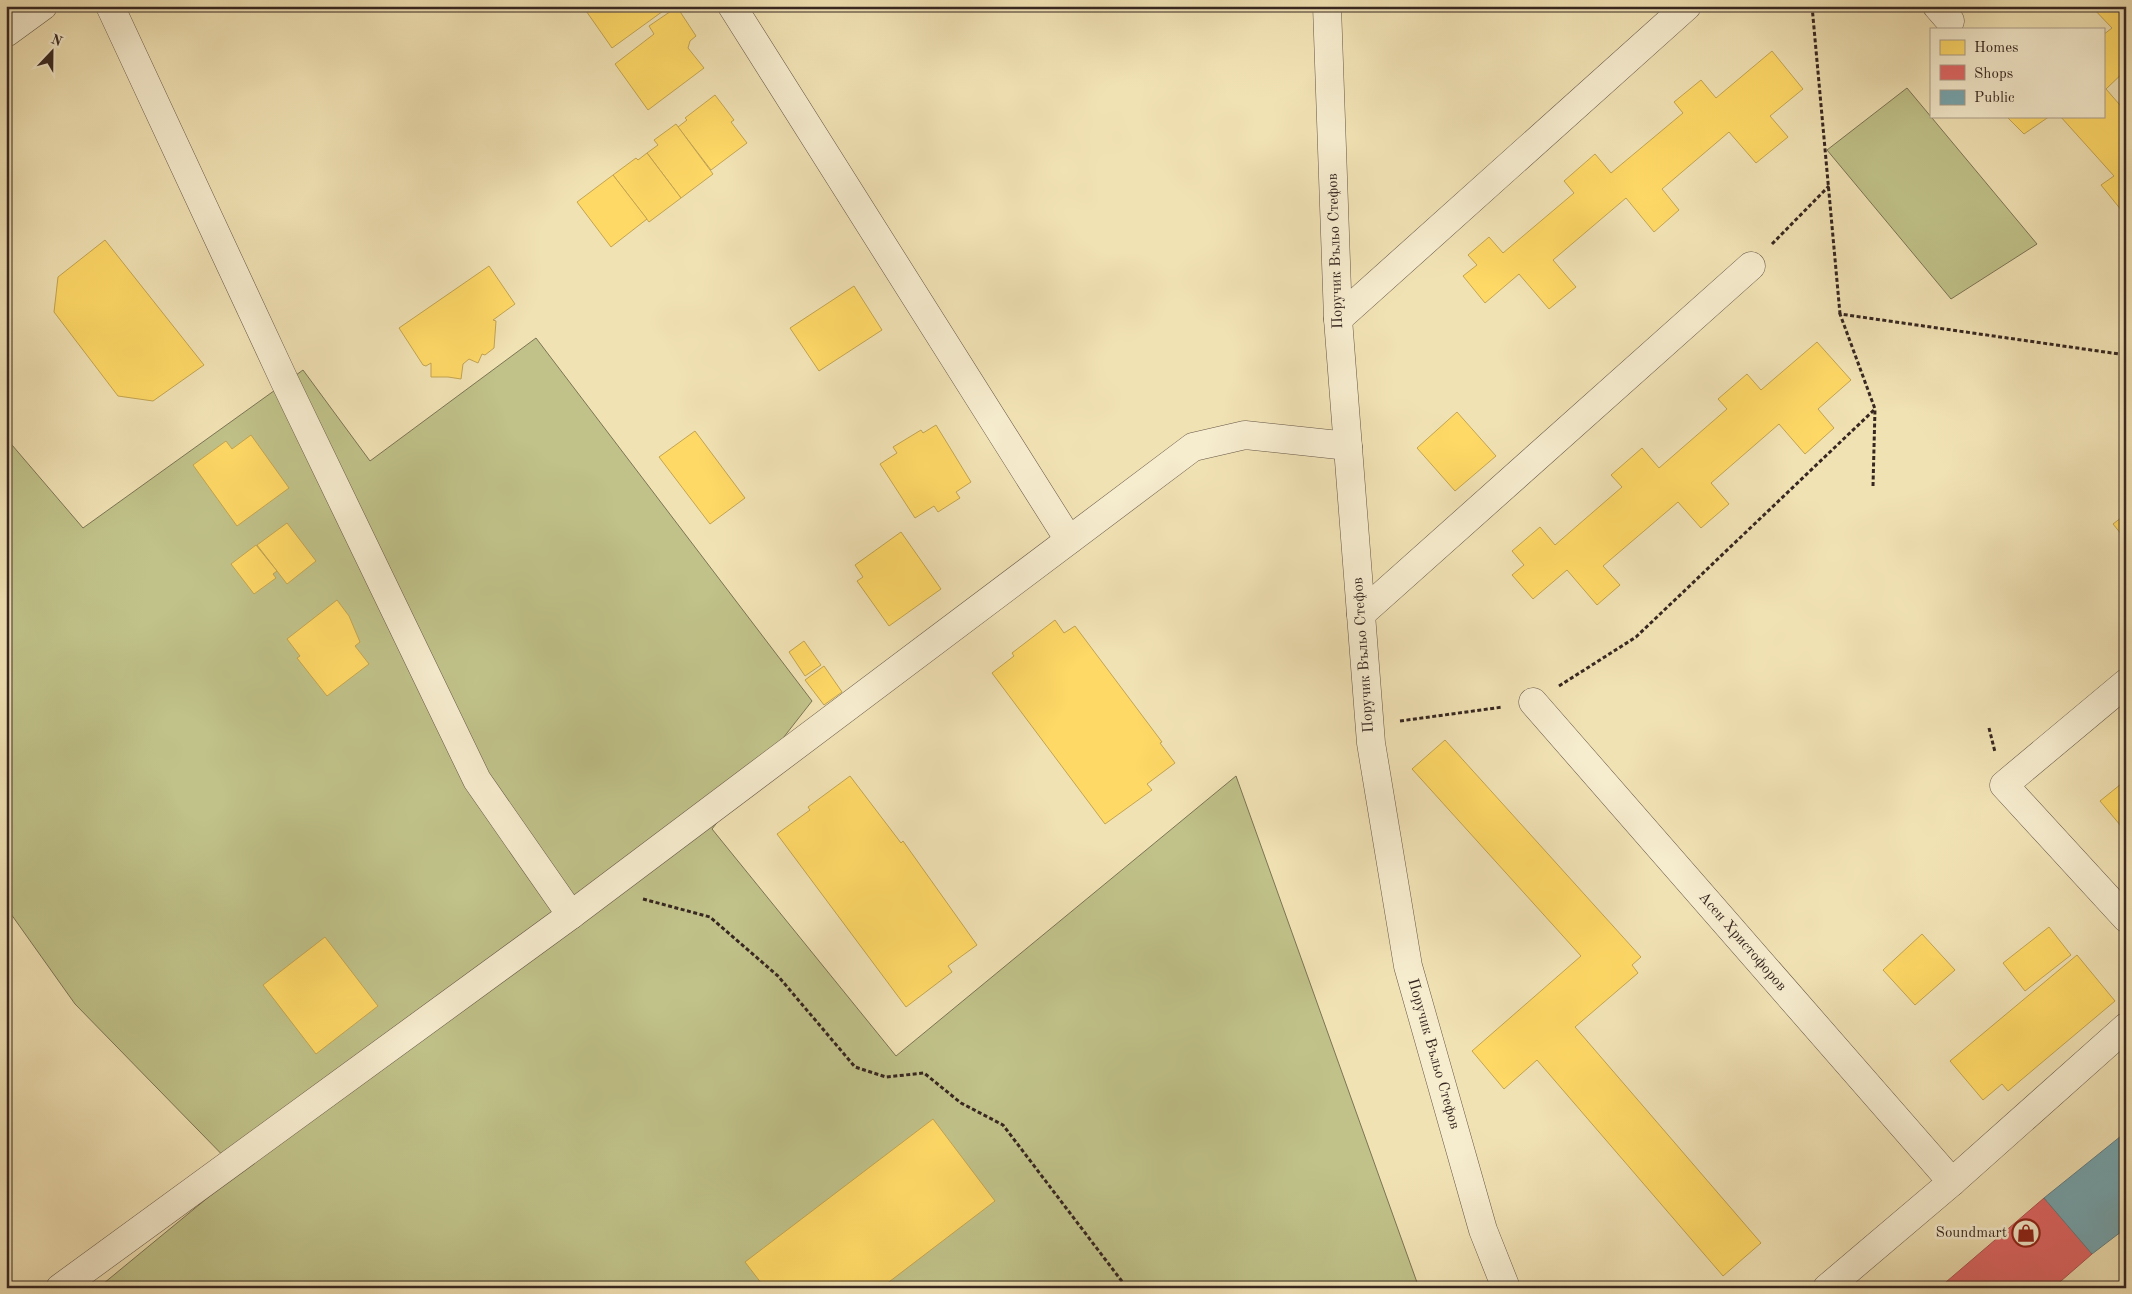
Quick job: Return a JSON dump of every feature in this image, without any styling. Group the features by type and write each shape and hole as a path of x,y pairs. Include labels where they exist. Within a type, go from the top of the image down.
{"street":[{"path":"6,33 43,6"},
{"path":"110,6 285,382 477,780 571,915"},
{"path":"732,6 1068,540"},
{"name":"Поручик Въльо Стефов","path":"1328,6 1338,319 1370,725 1408,966 1483,1230 1506,1288"},
{"path":"1338,319 1687,6"},
{"path":"1361,614 1751,266"},
{"path":"60,1288 571,915 1193,447 1245,436 1348,446"},
{"path":"2126,683 2004,785 2126,918"},
{"name":"Асен Христофоров","path":"1533,702 1952,1182"},
{"path":"1827,1288 1952,1182 2126,1027"}],"path":[{"path":"1812,6 1840,314 1875,409 1873,486"},
{"path":"1751,266 1829,186"},
{"path":"1840,314 2126,355"},
{"path":"1370,725 1533,702 1636,637 1875,409"},
{"path":"639,898 710,917 778,976 855,1067 886,1078 924,1073 961,1103 1003,1125 1127,1288"}],"green space":[{"path":"1907,88 1930,118 1932,118 2037,244 1951,299 1827,150"},
{"path":"536,338 812,701 712,829 896,1056 1236,776 1419,1288 98,1288 239,1172 75,1004 6,907 6,438 83,528 303,370 370,461"}],"building: Homes":[{"path":"587,6 670,6 612,48 584,8"},
{"path":"2091,6 2126,6 2126,70 2106,89 2126,112 2126,216 2101,185 2114,176 2062,118 2104,118 2104,34 2112,28"},
{"path":"677,7 696,36 690,41 688,48 704,68 648,110 615,64 654,34 649,26"},
{"path":"1772,51 1803,89 1770,116 1788,137 1756,163 1729,132 1662,189 1679,210 1654,232 1626,198 1553,260 1576,287 1549,309 1519,274 1485,303 1463,276 1477,265 1468,255 1489,237 1503,253 1574,193 1564,181 1595,154 1611,173 1683,113 1674,102 1701,80 1716,98"},
{"path":"715,95 734,120 731,122 747,143 711,170 678,127 687,120 685,118"},
{"path":"2008,118 2047,118 2024,134"},
{"path":"676,124 713,174 681,198 647,153 658,145 654,140"},
{"path":"647,153 681,198 649,222 613,175 636,158 638,160"},
{"path":"613,175 647,219 611,247 577,202"},
{"path":"105,240 204,365 153,401 118,396 54,312 58,277"},
{"path":"489,266 515,304 493,320 496,321 494,348 485,355 482,354 478,363 469,359 463,364 461,379 431,377 431,363 426,366 423,365 399,328"},
{"path":"854,286 882,330 819,371 790,328"},
{"path":"1817,342 1851,380 1818,409 1834,428 1805,454 1779,424 1711,483 1729,504 1701,528 1678,502 1603,566 1620,585 1597,605 1567,570 1533,599 1512,575 1524,565 1512,551 1540,527 1555,545 1622,487 1611,475 1642,448 1659,468 1727,409 1718,399 1747,374 1761,390"},
{"path":"1457,412 1496,456 1455,491 1417,448"},
{"path":"936,425 971,482 956,492 960,498 938,512 934,506 915,518 880,464 897,453 893,447 921,430 923,433"},
{"path":"695,431 745,498 710,524 659,457"},
{"path":"251,435 289,488 237,526 193,465 226,441 232,449"},
{"path":"2126,514 2126,540 2113,524"},
{"path":"287,523 316,561 287,584 257,545"},
{"path":"901,532 941,589 889,626 857,581 863,577 855,565"},
{"path":"256,545 277,571 273,574 276,578 254,594 231,564"},
{"path":"337,600 349,616 360,642 355,646 369,664 327,696 297,658 300,656 287,639"},
{"path":"1055,620 1064,633 1075,626 1162,742 1160,743 1175,763 1147,784 1152,790 1105,824 992,673 1014,656 1012,653"},
{"path":"804,641 821,665 805,676 789,652"},
{"path":"824,666 842,692 824,705 805,680"},
{"path":"1445,740 1641,957 1632,965 1638,973 1575,1027 1761,1243 1723,1276 1537,1060 1504,1089 1472,1051 1581,956 1412,769"},
{"path":"850,776 901,843 903,841 977,945 948,966 952,972 906,1007 777,834 810,810 808,807"},
{"path":"2126,780 2126,832 2100,801"},
{"path":"2049,927 2071,955 2025,991 2003,963"},
{"path":"1922,934 1955,970 1915,1005 1883,970"},
{"path":"325,937 378,1006 316,1054 263,985"},
{"path":"2077,955 2115,1001 2008,1091 2002,1084 1983,1100 1950,1061"},
{"path":"933,1119 995,1201 881,1288 765,1288 745,1262"}],"building: Shops":[{"path":"2044,1198 2092,1254 2053,1288 1939,1288"}],"building: Public":[{"path":"2126,1132 2126,1228 2092,1254 2044,1198"}],"place":[{"name":"Soundmart","path":"2026,1233"}]}
